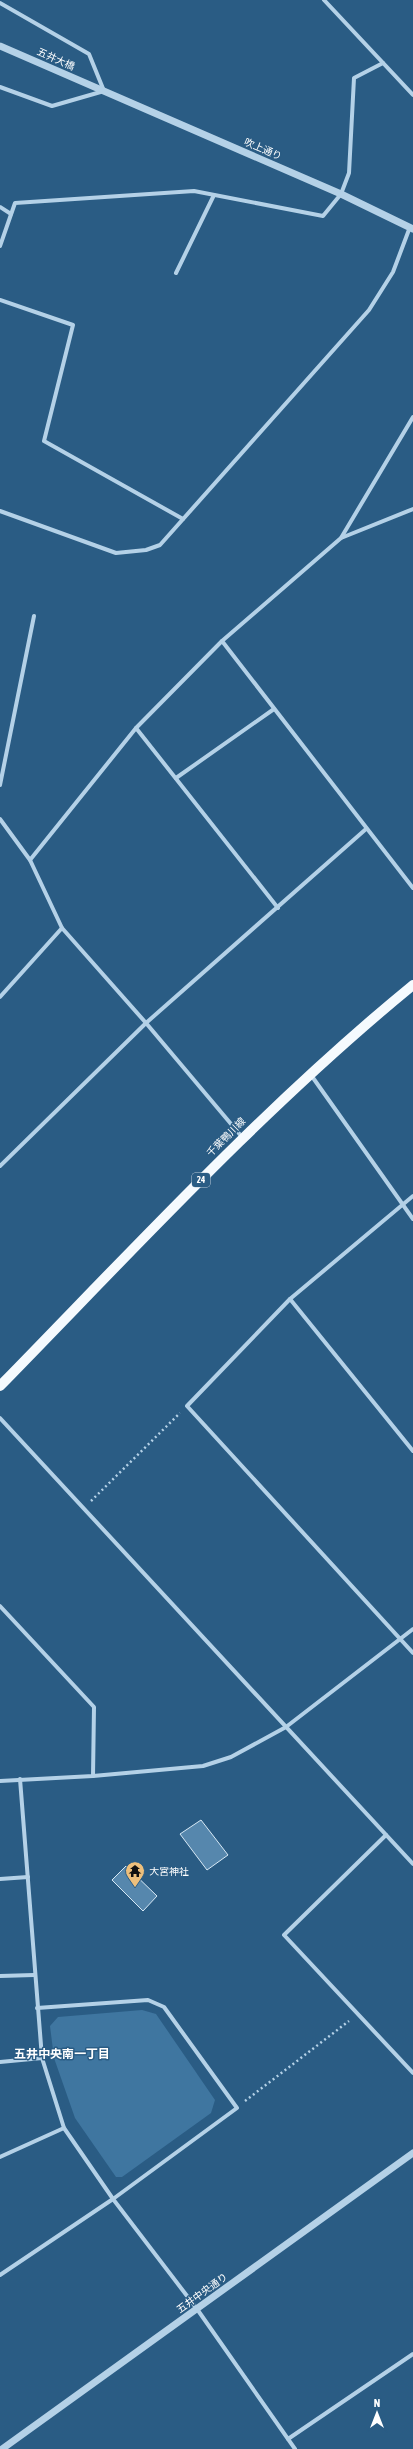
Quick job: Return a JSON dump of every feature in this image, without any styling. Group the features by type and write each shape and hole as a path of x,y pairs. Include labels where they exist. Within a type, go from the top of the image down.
{"main road":[{"name":"千葉鴨川線","path":"0,1386 242,1138 309,1073 413,985"}],"street":[{"path":"324,0 413,95"},
{"path":"0,3 89,54 104,91 52,106 0,86"},
{"name":"五井大橋","path":"0,46 104,91"},
{"path":"0,246 15,203 194,191 323,216 341,194 349,173 354,78 382,63"},
{"name":"吹上通り","path":"104,91 341,194 411,228"},
{"path":"176,273 214,195"},
{"path":"0,207 11,214"},
{"path":"0,511 116,553 146,550 160,545 369,310 393,272 411,228"},
{"path":"0,300 73,325 44,441 183,519"},
{"path":"30,860 136,728 222,641 341,538 413,417"},
{"path":"341,538 413,509"},
{"path":"0,785 34,616"},
{"path":"222,641 413,888"},
{"path":"176,778 274,709"},
{"path":"136,728 278,908"},
{"path":"0,819 30,860 62,928 146,1023 242,1138"},
{"path":"0,1166 146,1023 366,829"},
{"path":"0,997 62,928"},
{"path":"309,1073 413,1219"},
{"path":"413,1196 290,1299 188,1406 413,1653"},
{"path":"290,1299 413,1451"},
{"path":"0,1418 413,1864"},
{"path":"0,1606 94,1707 93,1776"},
{"path":"0,1781 93,1776 203,1766 231,1757 286,1727 401,1640 413,1629"},
{"path":"20,1780 34,1975 42,2058 64,2128 113,2199 197,2309 295,2449"},
{"path":"386,1835 284,1935 413,2074"},
{"path":"0,1879 28,1877"},
{"path":"0,1976 34,1975"},
{"path":"0,2275 113,2199 237,2108 164,2007 148,2000 37,2008"},
{"path":"0,2062 42,2058"},
{"path":"0,2157 64,2128"},
{"name":"五井中央通り","path":"2,2449 413,2153"},
{"path":"288,2439 413,2354"}],"path":[{"path":"84,1507 188,1406"},
{"path":"237,2108 358,2014"}],"shaded area":[{"path":"142,2010 156,2014 215,2100 211,2113 122,2177 116,2177 75,2118 54,2058 50,2026 58,2017"}],"building":[{"path":"201,1820 228,1855 207,1870 180,1834"},
{"name":"大宮神社","path":"126,1866 157,1896 143,1911 112,1880"}],"place":[{"name":"大宮神社","path":"135,1888"}],"district":[{"name":"五井中央南一丁目","path":"62,2054"}]}
